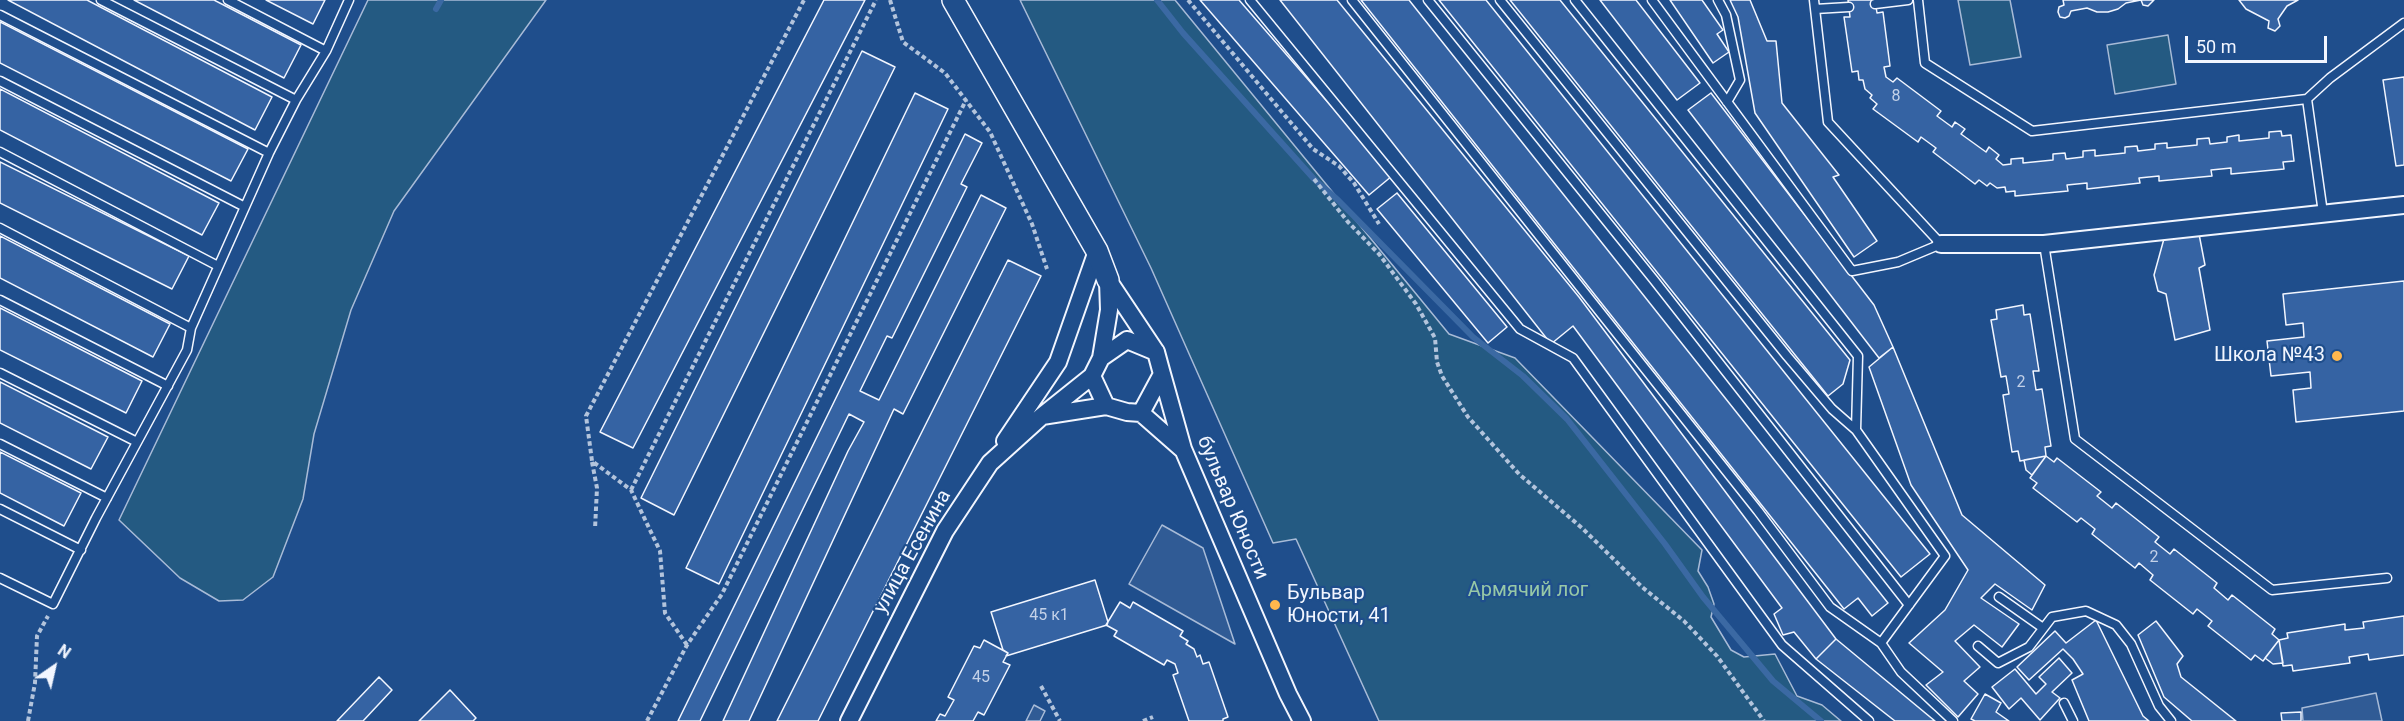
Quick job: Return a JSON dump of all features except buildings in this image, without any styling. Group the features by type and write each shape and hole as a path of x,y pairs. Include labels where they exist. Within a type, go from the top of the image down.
{"street":[{"path":"953,0 1097,251 1108,280 1156,352 1162,374 1141,413"},
{"path":"1941,244 2044,244 2404,205"},
{"path":"990,463 1058,362 1097,251"},
{"path":"1106,406 1092,376 1101,358 1109,310 1108,280"},
{"path":"1101,358 1127,340 1156,352"},
{"name":"бульвар Юности","path":"1162,374 1183,449 1288,694 1302,721"},
{"name":"улица Есенина","path":"849,721 945,531 990,463 1041,416 1092,376"},
{"path":"1041,416 1106,406 1141,413 1183,449"}],"lane":[{"path":"101,0 296,100"},
{"path":"228,0 326,51"},
{"path":"0,578 53,604 187,350 191,328 269,153 296,100 326,51 349,0"},
{"path":"1250,0 1520,329 1573,358 1782,645 1851,708 1869,721"},
{"path":"1352,0 1758,511 1830,607 1881,643 1901,672 1953,721"},
{"path":"1428,0 1654,280 1909,605"},
{"path":"1500,0 1787,356 1832,409 1856,430 1945,556 1881,643"},
{"path":"1575,0 1858,356 1856,430"},
{"path":"1652,0 1852,271 1898,262 1941,244 1828,122 1814,4 1849,7"},
{"path":"1718,0 1725,15 1740,80 1727,102"},
{"path":"1875,4 1908,0"},
{"path":"1918,0 1925,63 2032,131 2307,99 2330,78 2404,23"},
{"path":"0,15 269,153"},
{"path":"0,81 245,207"},
{"path":"2307,99 2323,213"},
{"path":"0,152 218,266"},
{"path":"0,228 191,328"},
{"path":"2044,244 2075,439 2272,590 2387,578"},
{"path":"0,300 168,386"},
{"path":"0,373 137,442"},
{"path":"0,444 107,498"},
{"path":"0,509 81,550"},
{"path":"1999,597 2043,628"},
{"path":"1978,646 1998,663 2029,647 2052,617 2086,611 2116,626 2131,644 2159,706 2171,721"},
{"path":"2064,703 2073,721"}],"path":[{"path":"595,529 597,488 586,416 804,0"},
{"path":"631,490 876,0"},
{"path":"890,0 903,42 945,74 990,132 1032,224 1047,269"},
{"path":"1188,0 1313,149 1338,166 1354,183 1379,224"},
{"path":"647,721 687,645 727,584 966,100"},
{"path":"1314,179 1348,222 1378,254 1416,304 1435,338 1437,362 1442,376 1468,417 1519,474 1582,528 1642,587 1684,621 1717,657 1764,721"},
{"path":"592,461 631,490 660,552 665,613 687,645"},
{"path":"28,721 35,684 37,636 53,604"},
{"path":"1041,686 1060,721"},
{"path":"1143,721 1153,717"}],"green space":[{"path":"368,0 546,0 394,211 351,310 314,434 303,499 273,577 243,600 219,601 180,578 119,520"},
{"name":"Армячий лог","path":"1020,0 1175,0 1449,334 1515,358 1702,550 1698,571 1708,587 1714,604 1711,617 1731,650 1744,657 1775,654 1797,696 1822,705 1841,721 1379,721 1296,539 1273,543 1151,268"},
{"path":"1958,0 2010,0 2021,57 1970,65"},
{"path":"2168,35 2176,84 2115,94 2107,45"}],"shaded area":[{"path":"1162,525 1203,548 1235,644 1129,584"},
{"path":"2376,693 2382,721 2303,721 2302,708"},
{"path":"1034,705 1045,711 1040,721 1026,721"}],"waterway":[{"path":"436,9 441,0"},
{"path":"1157,0 1183,33 1314,179 1338,200 1473,337 1523,376 1567,419 1665,544 1703,597 1773,681 1821,721"}],"place":[{"name":"Школа №43","path":"2337,356"},
{"name":"Бульвар Юности, 41","path":"1275,605"}]}
